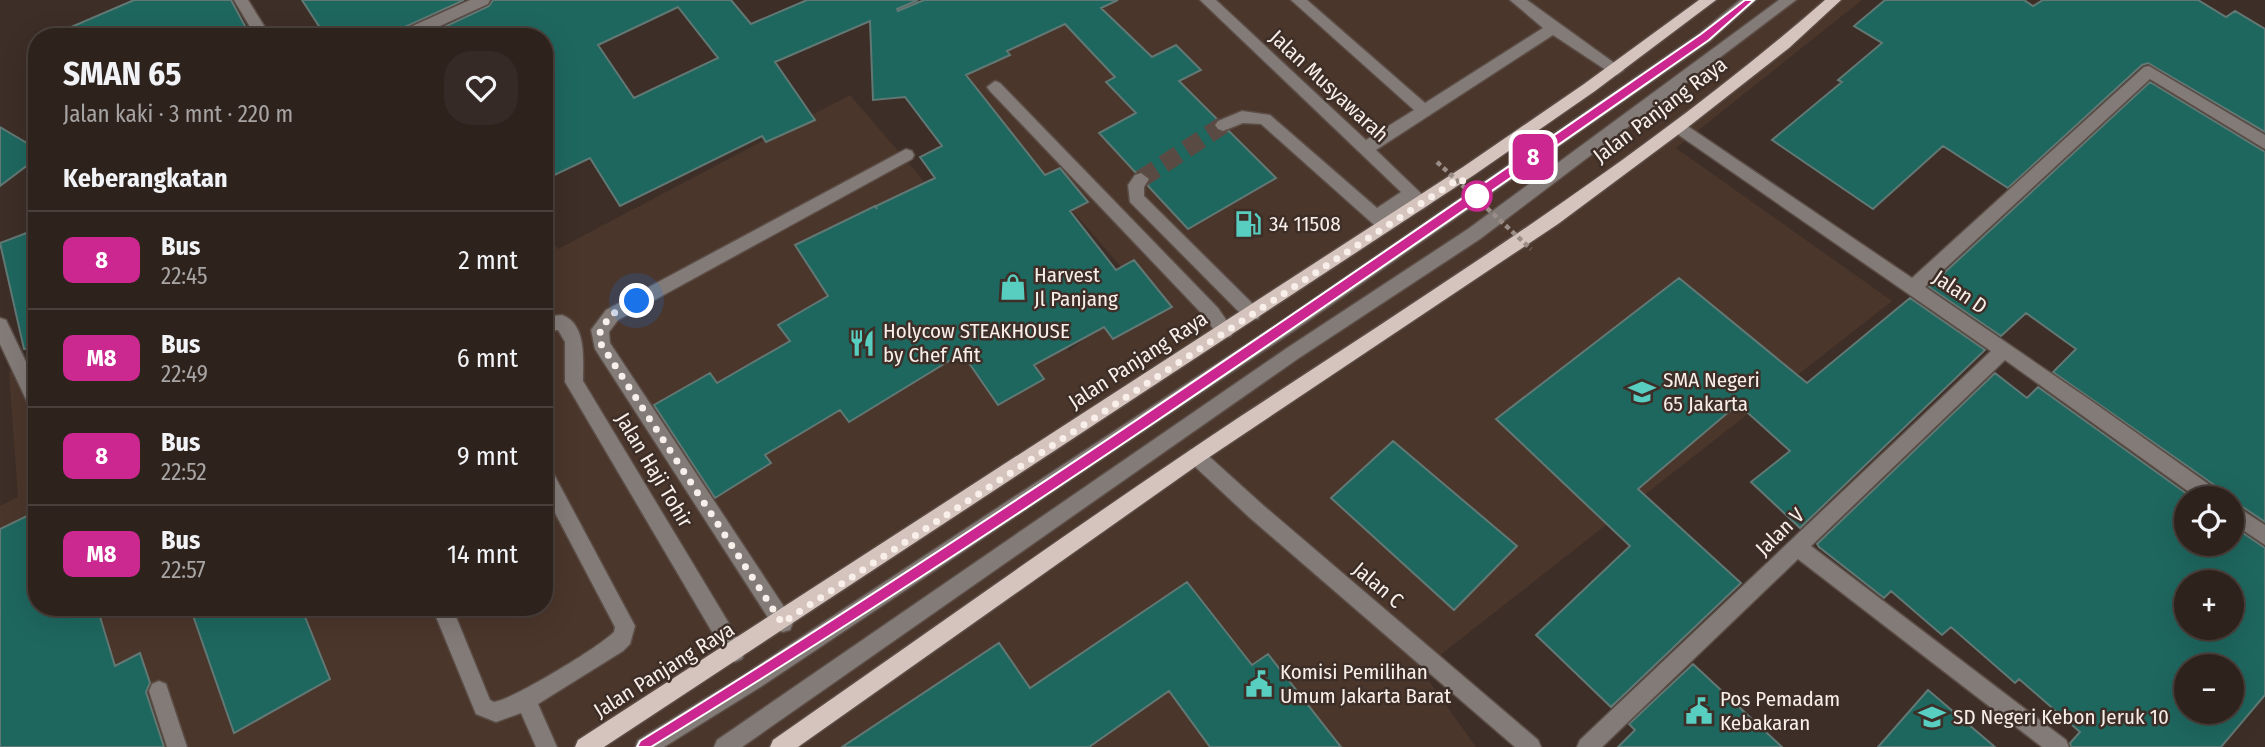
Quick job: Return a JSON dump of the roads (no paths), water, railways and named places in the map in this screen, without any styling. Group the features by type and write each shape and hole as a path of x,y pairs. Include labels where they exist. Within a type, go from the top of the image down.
{"main road":[{"path":"1418,198 1617,70 1709,0"},
{"name":"Jalan Panjang Raya","path":"785,746 1196,456 1552,219 1678,127 1784,44 1834,0"},
{"name":"Jalan Panjang Raya","path":"585,747 782,623 1252,314 1382,221"}],"street":[{"path":"241,0 258,28"},
{"path":"422,28 483,0"},
{"name":"Jalan Musyawarah","path":"1207,0 1418,198"},
{"path":"1298,0 1424,110"},
{"path":"1517,0 1553,28 1617,70"},
{"path":"645,747 755,679 1289,325 1694,45 1749,0"},
{"path":"724,747 1293,354 1474,234 1789,0"},
{"path":"1365,149 1553,28"},
{"path":"1913,288 2149,71 2265,143"},
{"path":"995,87 1212,313 1225,331"},
{"path":"1223,125 1242,117 1265,119 1382,221 1418,198"},
{"name":"Jalan D","path":"1678,127 2004,350 2196,486"},
{"path":"782,623 601,344 600,330 612,314 906,155"},
{"path":"1141,179 1136,185 1136,198 1252,314"},
{"name":"Jalan Haji Tohir","path":"553,323 562,322 574,341 574,382 735,652"},
{"path":"0,325 28,386"},
{"name":"Jalan V","path":"1587,747 2004,350"},
{"name":"Jalan C","path":"1196,456 1531,747"},
{"path":"446,616 483,707 490,712 501,712 616,644 623,637 625,626 553,490"},
{"path":"2244,521 2265,536"},
{"path":"1798,547 2059,747"},
{"path":"159,691 177,747"},
{"path":"525,698 547,747"}],"tunnel":[{"path":"1141,179 1223,125"}],"place":[{"name":"34 11508","path":"1248,224"},
{"name":"Harvest Jl Panjang","path":"1013,287"},
{"name":"Holycow STEAKHOUSE by Chef Afit","path":"862,343"},
{"name":"SMA Negeri 65 Jakarta","path":"1642,392"},
{"name":"Komisi Pemilihan Umum Jakarta Barat","path":"1259,684"},
{"name":"Pos Pemadam Kebakaran","path":"1699,711"},
{"name":"SD Negeri Kebon Jeruk 10","path":"1932,717"}]}
